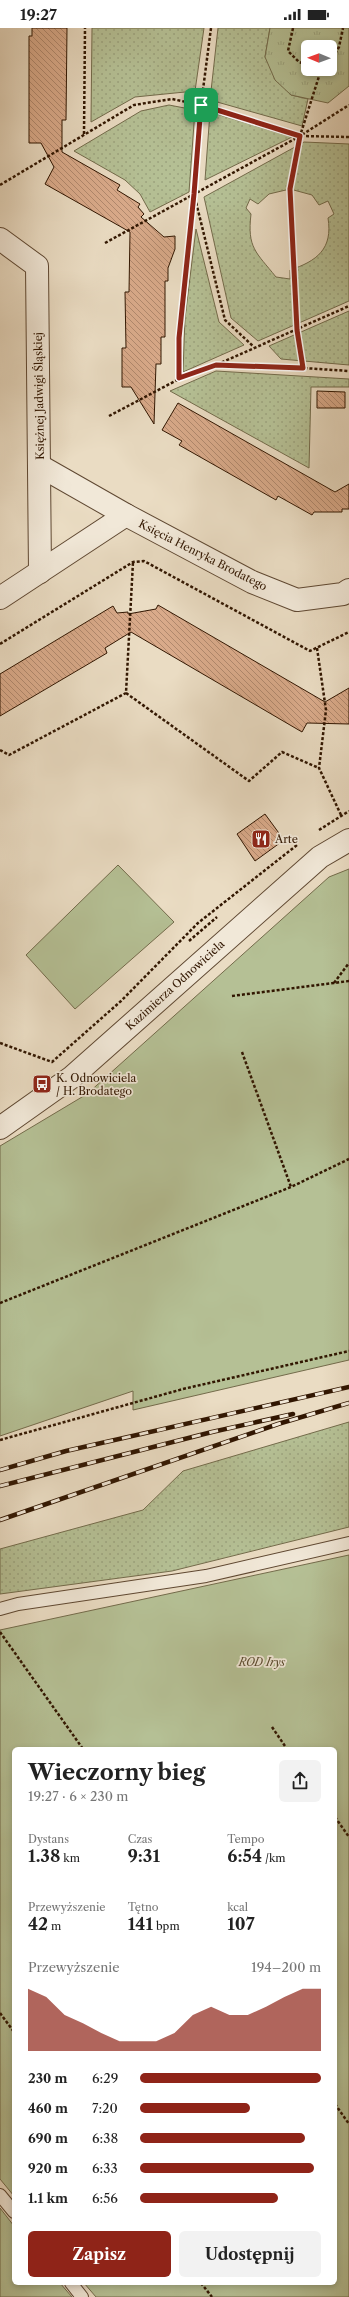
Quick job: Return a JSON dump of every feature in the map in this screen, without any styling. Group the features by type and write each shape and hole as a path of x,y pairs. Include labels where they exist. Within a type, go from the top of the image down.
{"street":[{"name":"Księżnej Jadwigi Śląskiej","path":"0,239 37,266 40,572"},
{"name":"Księcia Henryka Brodatego","path":"40,466 126,515 252,582 297,600 343,594 349,590"},
{"name":"Księcia Henryka Brodatego","path":"0,598 126,515"},
{"name":"Kazimierza Odnowiciela","path":"0,1128 72,1077 320,857 349,840"}],"lane":[{"path":"0,1609 206,1576 349,1543"},
{"path":"0,2194 12,2209"},
{"path":"73,2285 82,2297"}],"path":[{"path":"84,135 85,28"},
{"path":"179,378 179,338 194,194 201,105 211,28"},
{"path":"293,28 288,51 301,63"},
{"path":"337,50 343,28"},
{"path":"303,368 297,330 290,189 300,136 318,76"},
{"path":"0,185 134,105 172,100 201,105 300,136 349,137"},
{"path":"105,243 300,136 349,104"},
{"path":"194,194 225,320 254,347"},
{"path":"109,416 179,378 216,365 349,306"},
{"path":"216,365 349,371"},
{"path":"0,644 133,562 144,561 310,652 349,632"},
{"path":"126,693 133,562"},
{"path":"317,648 326,710 319,768 341,815"},
{"path":"0,750 9,755 126,693"},
{"path":"126,693 249,781 282,752 319,768"},
{"path":"315,833 349,811"},
{"path":"0,1043 52,1062 121,1001 198,923 302,842"},
{"path":"334,983 349,963"},
{"path":"232,996 349,981"},
{"path":"242,1052 291,1187"},
{"path":"0,1304 291,1187 349,1159"},
{"path":"0,1440 183,1389 349,1351"},
{"path":"0,1632 82,1747"},
{"path":"272,1727 287,1747"},
{"path":"337,1820 349,1837"},
{"path":"0,2013 12,2029"},
{"path":"337,2107 349,2124"},
{"path":"203,2285 212,2297"}],"green space":[{"path":"92,28 204,28 195,91 135,97 91,122"},
{"path":"218,28 270,28 265,57 291,95 308,99 302,126 210,100"},
{"path":"270,28 349,28 349,86 328,103 291,95 275,80 265,57"},
{"path":"169,105 195,110 189,192 150,212 140,194 125,180 74,151 141,111"},
{"path":"210,112 292,137 205,180"},
{"path":"304,142 349,144 349,301 258,341 231,318 204,197","holes":["290,189 312,195 319,205 328,201 334,214 328,218 329,229 325,246 315,258 290,270 290,279 276,277 254,249 250,235 251,214 246,208 250,199 258,204 269,194"]},
{"path":"196,229 219,322 244,345 183,372 185,318"},
{"path":"349,311 349,365 281,359 269,346"},
{"path":"216,371 349,379 349,387 311,387 309,468 170,391"},
{"path":"118,865 174,922 75,1009 26,955"},
{"path":"349,869 349,1360 133,1410 133,1391 0,1436 0,1146 87,1094 329,877"},
{"path":"349,1422 349,1527 172,1571 0,1594 0,1549 143,1510 183,1471"},
{"name":"ROD Irys","path":"349,1555 349,2297 96,2297 86,2285 337,2285 337,1747 12,1747 12,2194 0,2179 0,1630"},
{"path":"0,2208 12,2223 12,2285 62,2285 72,2297 0,2297"}],"building":[{"path":"32,28 67,28 66,120 62,120 62,152 120,185 117,190 140,204 138,207 144,214 141,217 164,237 175,236 175,249 168,268 168,281 165,281 165,337 161,337 161,364 156,364 154,424 131,387 122,387 122,348 126,348 125,292 129,292 130,232 45,184 54,167 41,143 29,143 29,36 32,36"},
{"path":"317,391 345,392 345,408 317,408"},
{"path":"178,403 335,492 349,484 349,509 342,509 342,512 314,512 312,515 278,496 276,500 179,445 182,441 162,430"},
{"path":"158,605 325,702 349,688 349,724 307,723 302,732 131,632 105,648 107,653 0,716 0,674 113,606 117,613 128,612 128,614 156,609"},
{"path":"265,814 284,840 255,861 237,834"}],"railway":[{"path":"0,1470 66,1451 349,1387"},
{"path":"0,1520 278,1424 349,1403"},
{"path":"0,1486 212,1432 293,1414"}],"place":[{"name":"Arte","path":"261,839"},
{"name":"K. Odnowiciela / H. Brodatego","path":"42,1084"}],"route":[{"path":"201,105 300,136 290,189 297,330 303,368 216,365 179,378 179,338 194,194 201,105"}]}
